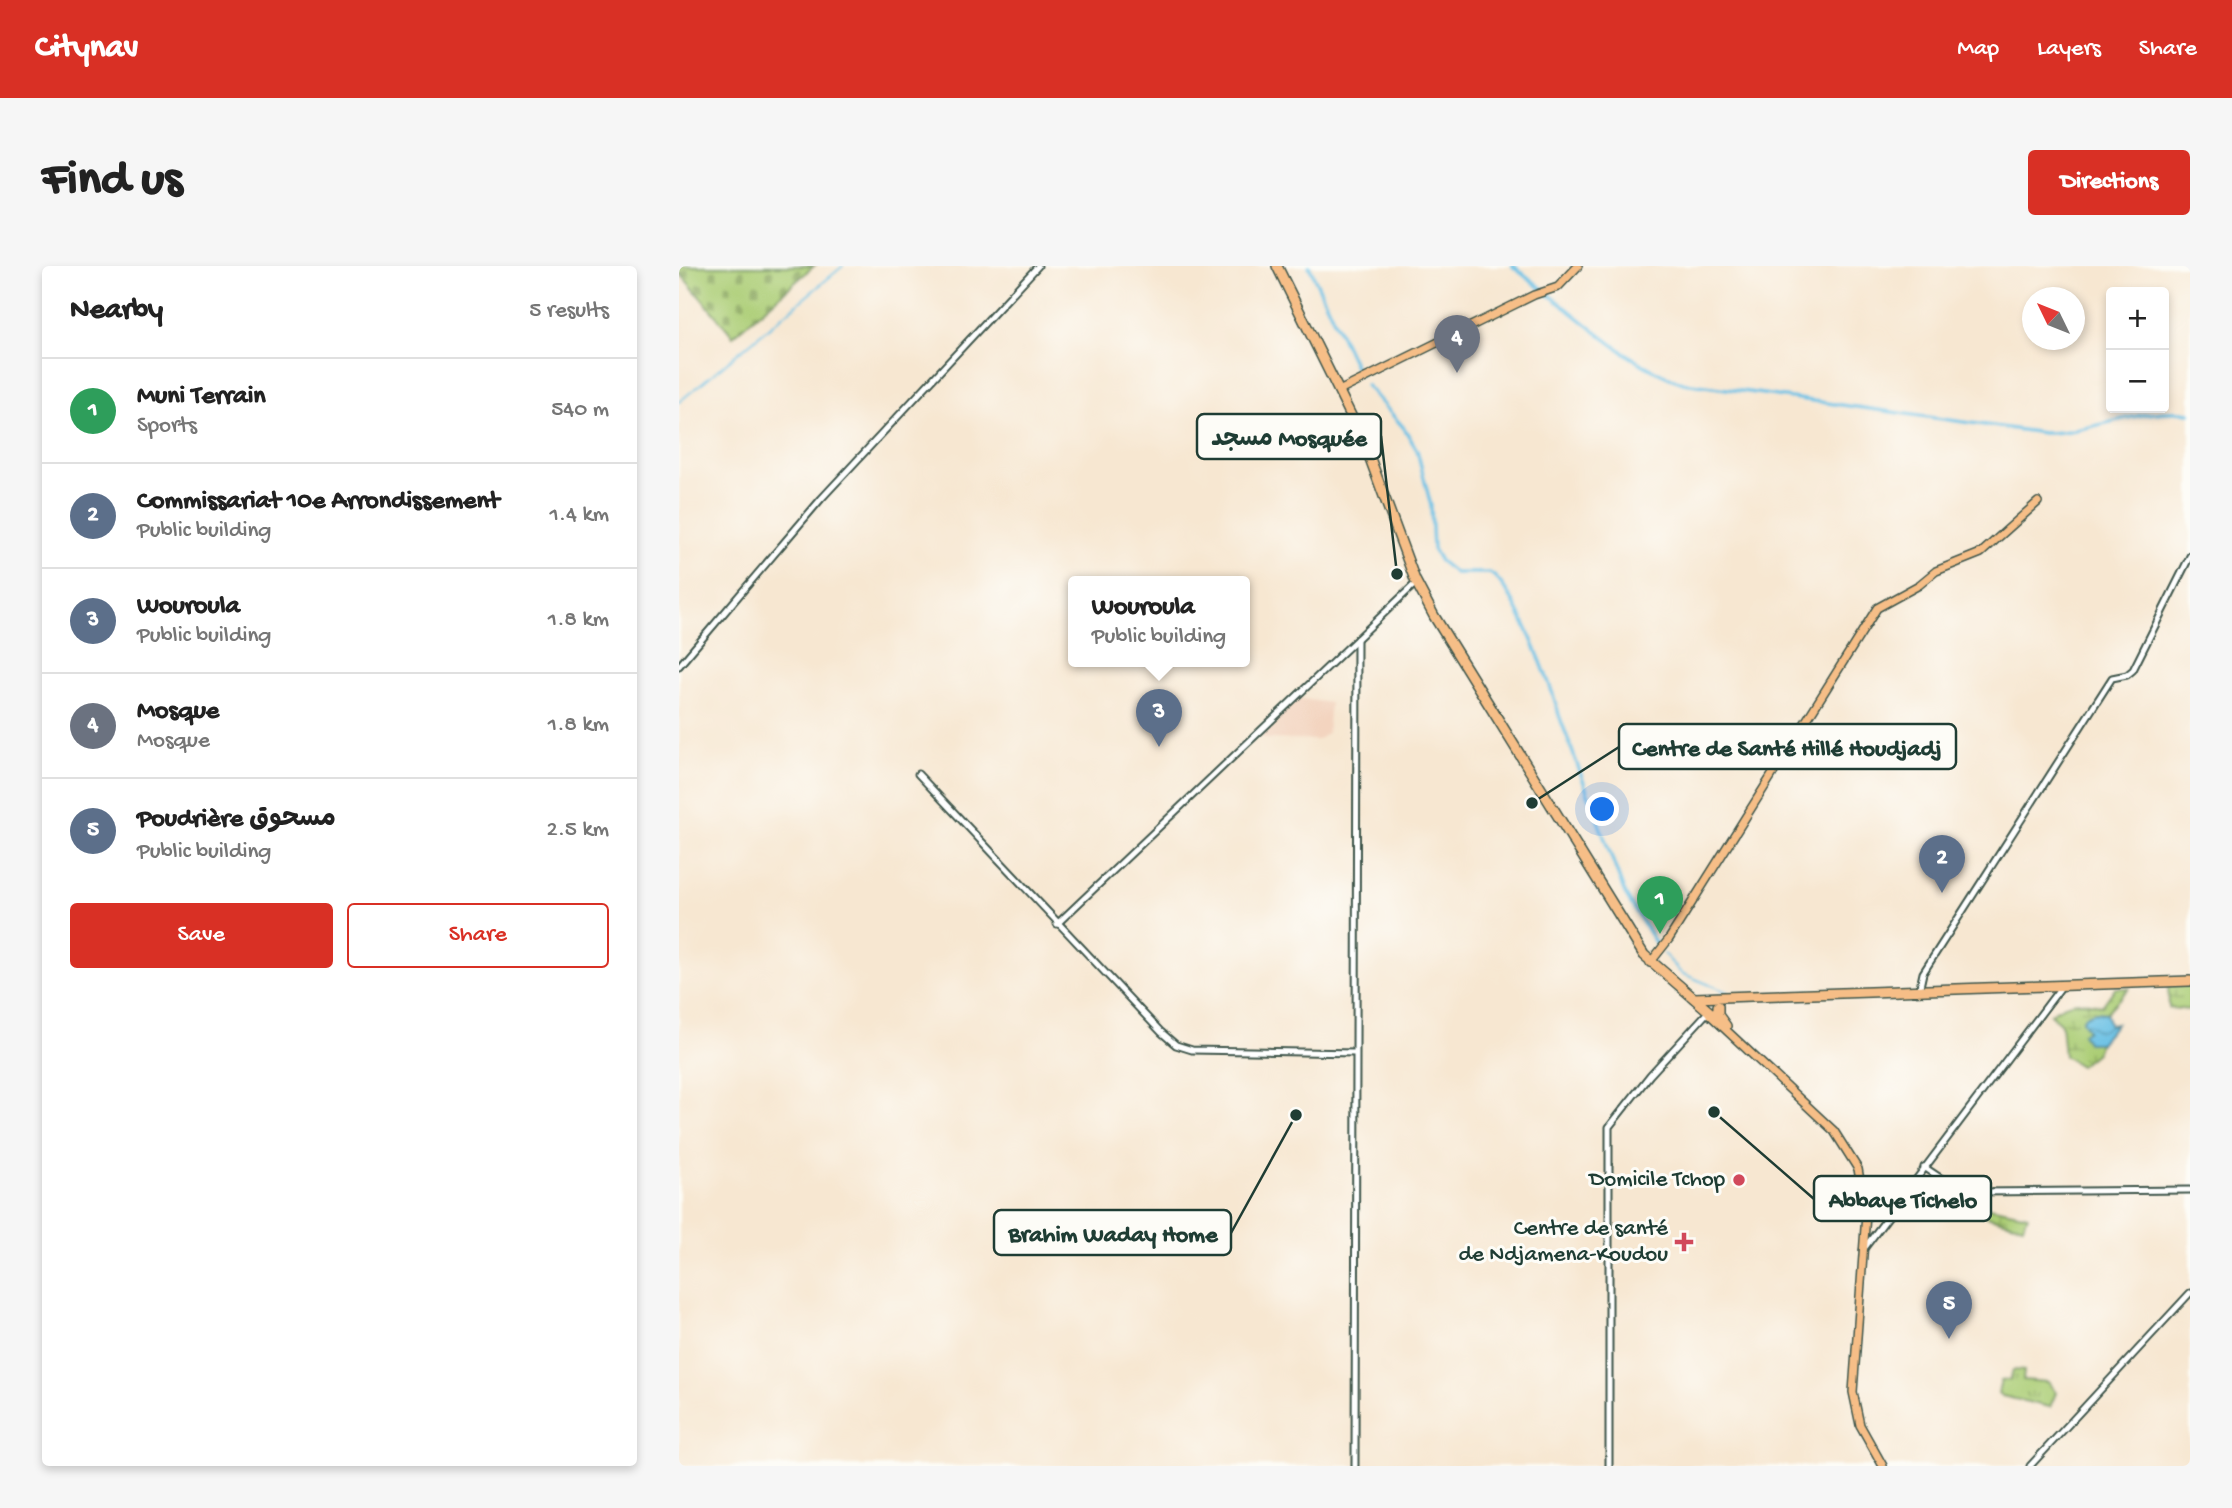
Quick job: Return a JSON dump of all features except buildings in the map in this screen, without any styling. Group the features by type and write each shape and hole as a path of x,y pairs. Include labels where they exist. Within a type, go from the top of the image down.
{"highway":[{"path":"1277,266 1364,442 1416,583 1650,962 1689,996 1714,1009 1919,990 2190,981"},
{"path":"1673,983 1714,1009"},
{"path":"1689,996 1702,1000 1714,1009 1726,1026"}],"main road":[{"path":"1339,391 1538,294 1558,287 1578,266"},
{"path":"1650,962 1669,939 1877,608 1919,585 1936,571 1956,561 1975,557 2038,502"},
{"path":"1714,1009 1765,1065"},
{"path":"1726,1026 1834,1131 1850,1153 1865,1196 1853,1392 1860,1425 1883,1466"}],"street":[{"path":"679,666 821,499 1038,266"},
{"path":"1919,990 1923,973 2079,725 2112,678 2127,675 2133,670 2190,556"},
{"path":"1058,924 1416,583"},
{"path":"1355,1466 1357,639"},
{"path":"918,774 1161,1032 1186,1049 1355,1053"},
{"path":"1863,1248 2062,984"},
{"path":"1609,1466 1609,1127 1656,1068 1714,1009"},
{"path":"1925,1167 1951,1185 1975,1192 2190,1189"},
{"path":"2030,1466 2190,1293"}],"shaded area":[{"path":"1296,698 1330,703 1327,733 1318,740 1265,739 1259,734"}],"green space":[{"path":"679,266 814,266 733,336 679,272"},
{"path":"2190,983 2190,1010 2169,1008 2168,984"},
{"path":"2115,988 2129,988 2106,1013 2094,1012 2088,1043 2100,1043 2096,1053 2080,1066 2064,1056 2061,1024 2050,1014 2074,1002 2102,1006"},
{"path":"1914,1184 1941,1197 2028,1215 2023,1226 1911,1196"},
{"path":"2013,1370 2024,1371 2023,1380 2048,1382 2056,1393 2050,1407 1998,1393 2001,1381 2009,1380"}],"water":[{"path":"2094,1012 2106,1013 2110,1025 2116,1024 2100,1043 2088,1043 2082,1034 2088,1030 2082,1021 2085,1016"}],"waterway":[{"path":"679,402 843,266"},
{"path":"1309,266 1359,375"},
{"path":"1513,266 1551,296"},
{"path":"1551,296 1631,357 1684,383 2043,433 2080,429 2153,413 2190,413"},
{"path":"1366,385 1404,428 1417,450 1431,506 1433,549 1440,561 1455,573 1490,573 1500,582 1521,617 1549,683 1625,894 1658,947"},
{"path":"1664,954 1681,973 1727,992"}],"place":[{"name":"Mosque","path":"1457,373"},
{"name":"مسجد Mosquée","path":"1397,574"},
{"name":"Wouroula","path":"1159,747"},
{"name":"Centre de Santé Hillé Houdjadj","path":"1532,803"},
{"name":"Commissariat 10e Arrondissement","path":"1942,893"},
{"name":"Muni Terrain","path":"1660,934"},
{"name":"Abbaye Tichelo","path":"1714,1112"},
{"name":"Brahim Waday Home","path":"1296,1115"},
{"name":"Domicile Tchop","path":"1739,1180"},
{"name":"Centre de santé de Ndjamena-Koudou","path":"1684,1242"},
{"name":"Poudrière مسحوق","path":"1949,1339"}]}
